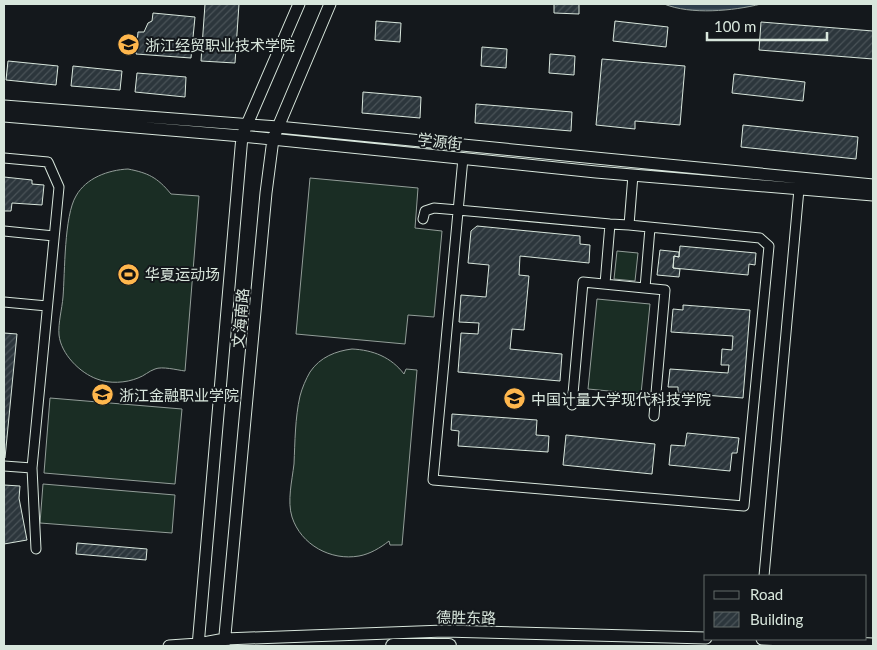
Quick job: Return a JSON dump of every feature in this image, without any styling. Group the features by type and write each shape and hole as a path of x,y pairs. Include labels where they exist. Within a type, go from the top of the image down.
{"highway":[{"path":"393,646 449,646"}],"main road":[{"name":"文海南路","path":"198,645 242,136 299,4"},
{"name":"文海南路","path":"225,643 266,193 273,139 330,4"},
{"path":"4,106 278,126 873,184"},
{"name":"学源街","path":"4,116 242,136 633,175 873,195"},
{"name":"德胜东路","path":"198,645 444,631 704,638"},
{"path":"784,640 873,644"},
{"path":"169,646 198,645"}],"street":[{"path":"4,158 48,162 59,187 32,468 36,549"},
{"path":"423,219 425,211 434,208 458,210 610,224 629,225 760,238 769,246 744,506 433,480 458,210 463,158"},
{"path":"629,225 633,175"},
{"path":"764,575 798,189"},
{"path":"605,284 610,224"},
{"path":"645,288 650,228"},
{"path":"4,231 54,236"},
{"path":"572,405 583,282 665,290 654,416"},
{"path":"4,302 47,306"},
{"path":"4,466 32,468"}],"green space":[{"name":"华夏运动场","path":"128,169 152,177 161,183 171,194 199,196 185,371 158,368 133,380 112,382 102,381 91,376 72,362 63,349 59,335 59,326 63,297 67,230 72,205 80,190 98,176"},
{"path":"310,178 418,188 415,228 442,231 434,317 408,315 405,344 296,334"},
{"path":"617,251 638,253 635,281 614,279"},
{"path":"597,299 650,304 641,394 588,389"},
{"path":"352,349 367,351 381,356 393,363 404,374 406,369 417,370 402,545 390,545 389,541 367,554 348,557 338,556 318,549 302,536 292,517 290,498 297,413 304,384 310,372 323,359 334,353"},
{"path":"50,398 182,409 175,484 44,473"},
{"path":"43,484 175,495 172,533 40,523"}],"water":[{"path":"664,4 761,4 699,11"}],"building":[{"path":"205,4 239,4 235,63 201,61"},
{"path":"554,4 579,4 579,14 554,13"},
{"path":"153,13 195,17 191,58 136,54 138,32 144,32 148,23 152,21"},
{"path":"376,21 401,23 400,42 375,40"},
{"path":"615,21 668,27 666,47 613,41"},
{"path":"761,22 873,31 873,59 759,50"},
{"path":"482,47 507,49 506,68 481,66"},
{"path":"550,54 575,56 574,75 549,73"},
{"path":"602,59 685,66 680,125 635,121 635,129 596,125"},
{"path":"8,61 58,66 56,85 6,80"},
{"path":"73,66 122,71 120,90 71,86"},
{"path":"137,73 186,77 185,97 135,92"},
{"path":"734,74 805,82 803,101 732,93"},
{"path":"363,92 421,97 420,118 362,113"},
{"path":"476,104 572,112 571,131 475,123"},
{"path":"743,125 858,137 856,159 741,147"},
{"path":"4,177 32,180 32,184 44,185 42,205 12,203 11,211 4,211"},
{"path":"477,226 580,236 580,244 590,245 589,263 520,256 519,275 529,276 524,330 512,329 510,349 562,354 560,381 458,372 461,333 478,334 479,323 459,322 461,295 486,297 489,265 468,263 471,231"},
{"path":"680,246 756,253 755,265 749,264 748,275 673,268 674,256 679,257"},
{"path":"660,250 679,252 679,257 674,256 673,268 680,269 679,277 657,275"},
{"path":"683,305 750,310 743,398 678,393 678,387 668,387 670,369 728,373 729,365 721,365 722,349 732,350 733,336 671,332 673,309 683,310"},
{"path":"4,333 17,334 5,458 4,458"},
{"path":"452,414 537,420 536,435 549,436 548,452 458,446 459,431 451,430"},
{"path":"687,433 739,438 737,453 732,453 730,471 669,465 671,445 685,446"},
{"path":"566,435 655,444 652,474 563,465"},
{"path":"4,485 20,486 19,498 27,540 4,544"},
{"path":"77,543 147,549 146,560 76,554"}],"place":[{"name":"浙江经贸职业技术学院","path":"129,45"},
{"name":"华夏运动场","path":"129,274"},
{"name":"浙江金融职业学院","path":"103,395"},
{"name":"中国计量大学现代科技学院","path":"515,399"}]}
